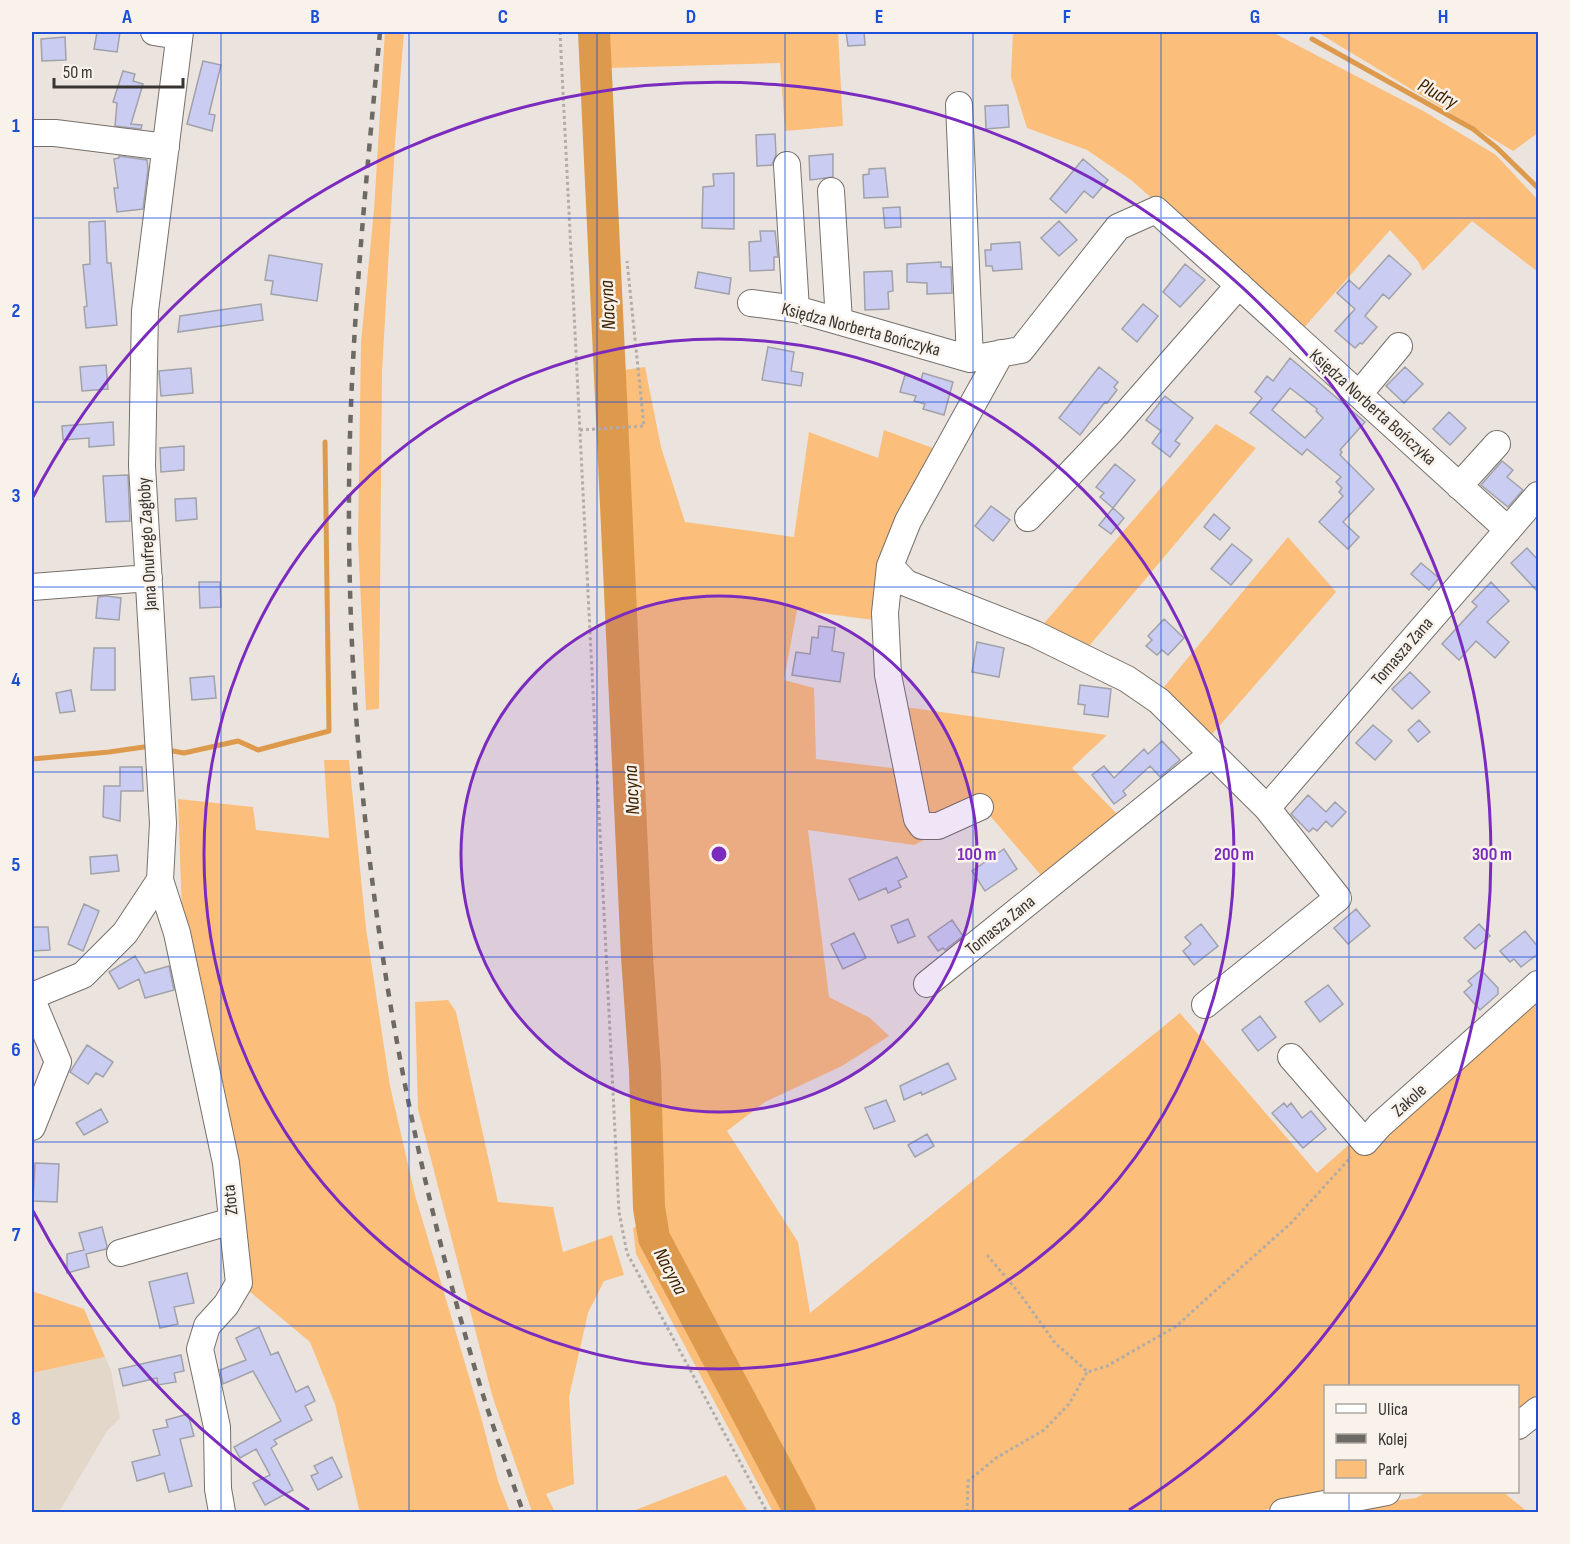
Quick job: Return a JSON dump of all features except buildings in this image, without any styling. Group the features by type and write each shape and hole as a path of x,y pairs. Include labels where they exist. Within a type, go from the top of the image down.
{"street":[{"path":"153,32 179,34"},
{"name":"Jana Onufrego Zagłoby","path":"160,880 163,823 142,466 145,311 179,34"},
{"name":"Księdza Norberta Bończyka","path":"958,105 970,359"},
{"path":"32,133 55,132 166,147"},
{"path":"787,165 796,309"},
{"path":"831,191 839,321"},
{"name":"Księdza Norberta Bończyka","path":"751,303 796,309 970,359 1021,350 1118,227 1156,210 1508,530"},
{"path":"1028,518 1112,432 1239,285"},
{"path":"1359,394 1399,346"},
{"path":"980,807 938,826 922,826 917,819 888,675 885,613 890,566 908,521 1001,353"},
{"path":"1459,486 1497,444"},
{"name":"Tomasza Zana","path":"1267,808 1539,495"},
{"path":"890,566 906,583 1035,634 1127,679 1159,702 1267,808 1338,898 1205,1005"},
{"path":"32,587 149,578"},
{"name":"Tomasza Zana","path":"927,984 1212,754"},
{"path":"32,1127 58,1062 32,998 83,975 125,933 160,880"},
{"name":"Złota","path":"160,880 177,933 226,1163 239,1283 226,1305 207,1326 200,1349 217,1427 218,1489 222,1512"},
{"name":"Zakole","path":"1365,1142 1380,1125 1539,984"},
{"path":"1291,1057 1365,1142"},
{"path":"120,1253 232,1221"},
{"path":"1519,1425 1539,1410"},
{"path":"1282,1512 1378,1493"}],"path":[{"path":"560,32 619,1212 627,1253 767,1512"},
{"path":"580,430 644,426 627,261"},
{"path":"968,1512 968,1481 996,1458 1044,1430 1070,1404 1088,1372 1107,1366 1176,1327 1292,1222 1365,1142"},
{"path":"987,1254 1020,1294 1055,1343 1088,1372"}],"shaded area":[{"path":"105,1357 111,1370 120,1418 107,1431 59,1512 32,1512 32,1373"}],"green space":[{"path":"385,32 404,32 395,143 382,372 379,709 366,710 358,540 361,342 374,210"},
{"path":"608,32 838,32 843,126 785,131 780,63 609,68"},
{"path":"1013,32 1272,32 1425,112 1496,155 1538,200 1538,272 1472,221 1423,271 1418,261 1390,230 1302,330 1131,180 1087,150 1027,128 1011,77"},
{"path":"1317,32 1538,32 1538,133 1513,151"},
{"path":"645,367 661,447 685,522 794,537 809,432 878,458 884,430 938,450 874,620 797,610 784,680 814,688 816,759 908,770 905,707 1107,735 1072,768 1122,819 1045,880 986,811 914,845 808,830 829,997 870,1018 889,1036 842,1066 765,1102 727,1131 798,1242 810,1313 1180,1013 1317,1173 1354,1140 1538,995 1538,1396 1519,1410 1519,1385 1324,1385 1324,1493 1355,1493 1253,1512 808,1512 661,1240 653,1175 643,847 624,370"},
{"path":"1216,424 1256,448 1084,652 1040,628"},
{"path":"1288,537 1336,592 1208,739 1159,693"},
{"path":"324,760 349,760 366,928 390,1086 415,1195 498,1481 510,1512 362,1512 359,1509 335,1404 310,1342 249,1291 249,1256 226,1115 182,915 178,799 253,807 256,830 329,838"},
{"path":"448,1000 456,1012 498,1202 553,1207 563,1252 612,1235 624,1275 604,1281 588,1313 569,1397 574,1484 546,1494 555,1512 532,1512 492,1395 418,1109 415,1002"},
{"path":"644,1223 647,1240 793,1512 773,1512 636,1254 633,1228"},
{"path":"32,1291 84,1309 105,1357 32,1373"},
{"path":"726,1475 748,1512 630,1512"},
{"path":"1424,1493 1504,1493 1528,1512 1324,1512 1333,1508 1416,1498"}],"waterway":[{"name":"Nacyna","path":"594,32 637,957 645,1070 649,1208 654,1238 800,1512"},
{"name":"Pludry","path":"1312,39 1473,129 1497,148 1538,188"},
{"path":"591,231 603,222"},
{"path":"173,751 184,753 238,741 258,750 329,731 325,442"},
{"path":"32,759 144,747"}],"railway":[{"path":"380,32 360,261 350,433 350,600 365,819 378,927 417,1143 442,1250 471,1355 523,1512"}]}
